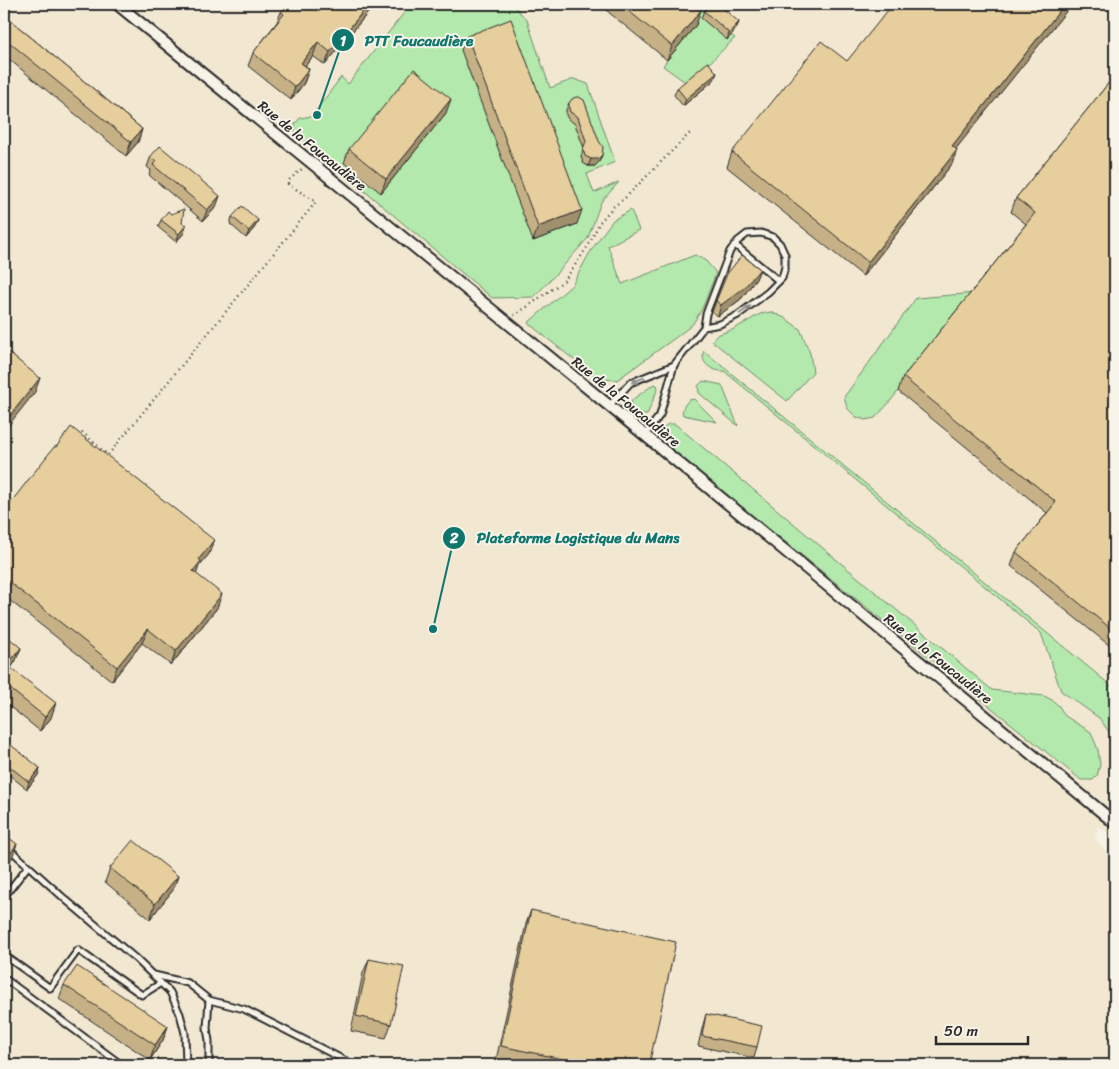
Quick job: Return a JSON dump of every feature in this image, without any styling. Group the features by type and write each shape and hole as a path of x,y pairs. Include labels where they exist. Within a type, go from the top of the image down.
{"street":[{"name":"Rue de la Foucaudière","path":"117,4 610,406 1114,821"}],"lane":[{"path":"645,435 660,415 674,365 704,326 706,314 730,251 747,234 761,233 773,238 780,244 785,255 782,278 768,292 738,315 720,324 704,326"},
{"path":"735,245 779,281"},
{"path":"610,406 630,383 674,365"},
{"path":"4,844 136,959 170,992 180,1014 185,1033 186,1065"},
{"path":"4,897 28,866"},
{"path":"4,955 50,988 78,950 142,995 161,983"},
{"path":"152,974 188,983 209,1000 244,1009 354,1065"},
{"path":"4,978 122,1065"},
{"path":"209,1000 209,1065"}],"path":[{"path":"504,320 527,308 565,280 590,243 599,223 612,207 626,197 692,132"},
{"path":"82,432 108,454 316,202 288,184 289,180 309,162"}],"shaded area":[{"path":"4,4 1115,4 1115,840 1099,826 1095,838 1115,863 1115,1065 4,1065"}],"green space":[{"path":"411,4 512,4 527,20 550,88 574,79 588,84 615,162 587,174 594,193 619,182 601,202 588,238 534,297 492,298 295,132 295,124 300,118 312,116 341,77 348,84"},
{"path":"670,4 707,4 735,38 688,84 663,66 667,60"},
{"path":"631,210 639,230 608,246 622,284 695,255 706,261 716,273 702,309 692,325 617,380 598,379 528,323 572,285 589,254 613,220"},
{"path":"976,293 875,418 865,420 856,417 847,408 844,397 916,298"},
{"path":"771,312 785,318 800,329 810,353 813,372 787,401 712,341 717,335 734,329 760,314"},
{"path":"704,351 1115,689 1115,745 1112,736 1099,718 1061,691 1041,633 724,371 708,366 703,359"},
{"path":"703,381 722,385 738,426 699,393 698,386"},
{"path":"654,384 658,388 647,415 635,413 631,404 632,400"},
{"path":"694,399 717,422 683,415 685,405 689,400"},
{"path":"668,424 675,424 992,690 1044,696 1059,706 1065,716 1091,732 1098,750 1100,765 1097,776 1093,780 1081,780 676,454 663,428"}],"building":[{"path":"287,4 369,4 330,52 318,42 301,63 309,69 295,87 253,53 284,14 281,12"},
{"path":"620,4 693,4 701,10 672,46"},
{"path":"710,4 718,4 739,22 729,33 704,11"},
{"path":"893,4 1065,4 952,146 957,150 868,262 732,152 821,41 847,61"},
{"path":"4,15 142,129 131,142 4,38"},
{"path":"511,19 582,210 538,227 467,36"},
{"path":"708,62 717,73 686,99 677,88"},
{"path":"414,69 451,99 386,179 349,149"},
{"path":"1115,75 1115,632 1016,552 1056,502 903,377 1035,213 1016,198"},
{"path":"576,97 584,100 603,147 602,155 598,159 591,159 585,156 583,149 586,141 578,117 570,112 569,108 569,103"},
{"path":"160,146 220,196 207,210 153,165 156,161 151,156"},
{"path":"242,206 258,220 249,231 232,217"},
{"path":"184,209 182,223 186,225 179,234 161,220 168,211 171,214"},
{"path":"742,255 760,269 744,288 721,305 716,301 727,274"},
{"path":"4,349 40,378 4,423"},
{"path":"71,427 214,540 199,559 201,561 193,571 222,594 176,651 148,629 117,667 4,578 4,511"},
{"path":"8,637 21,648 7,665 56,703 45,717 4,684 4,642"},
{"path":"11,745 40,768 29,782 4,762 4,754"},
{"path":"4,834 17,844 4,862"},
{"path":"133,840 178,876 155,904 110,868"},
{"path":"531,910 676,942 649,1065 590,1065 501,1046"},
{"path":"369,959 404,966 391,1024 356,1016"},
{"path":"77,966 168,1026 155,1045 64,985"},
{"path":"706,1014 762,1026 757,1047 702,1036"}],"place":[{"name":"PTT Foucaudière","path":"317,115"},
{"name":"Plateforme Logistique du Mans","path":"433,629"}]}
